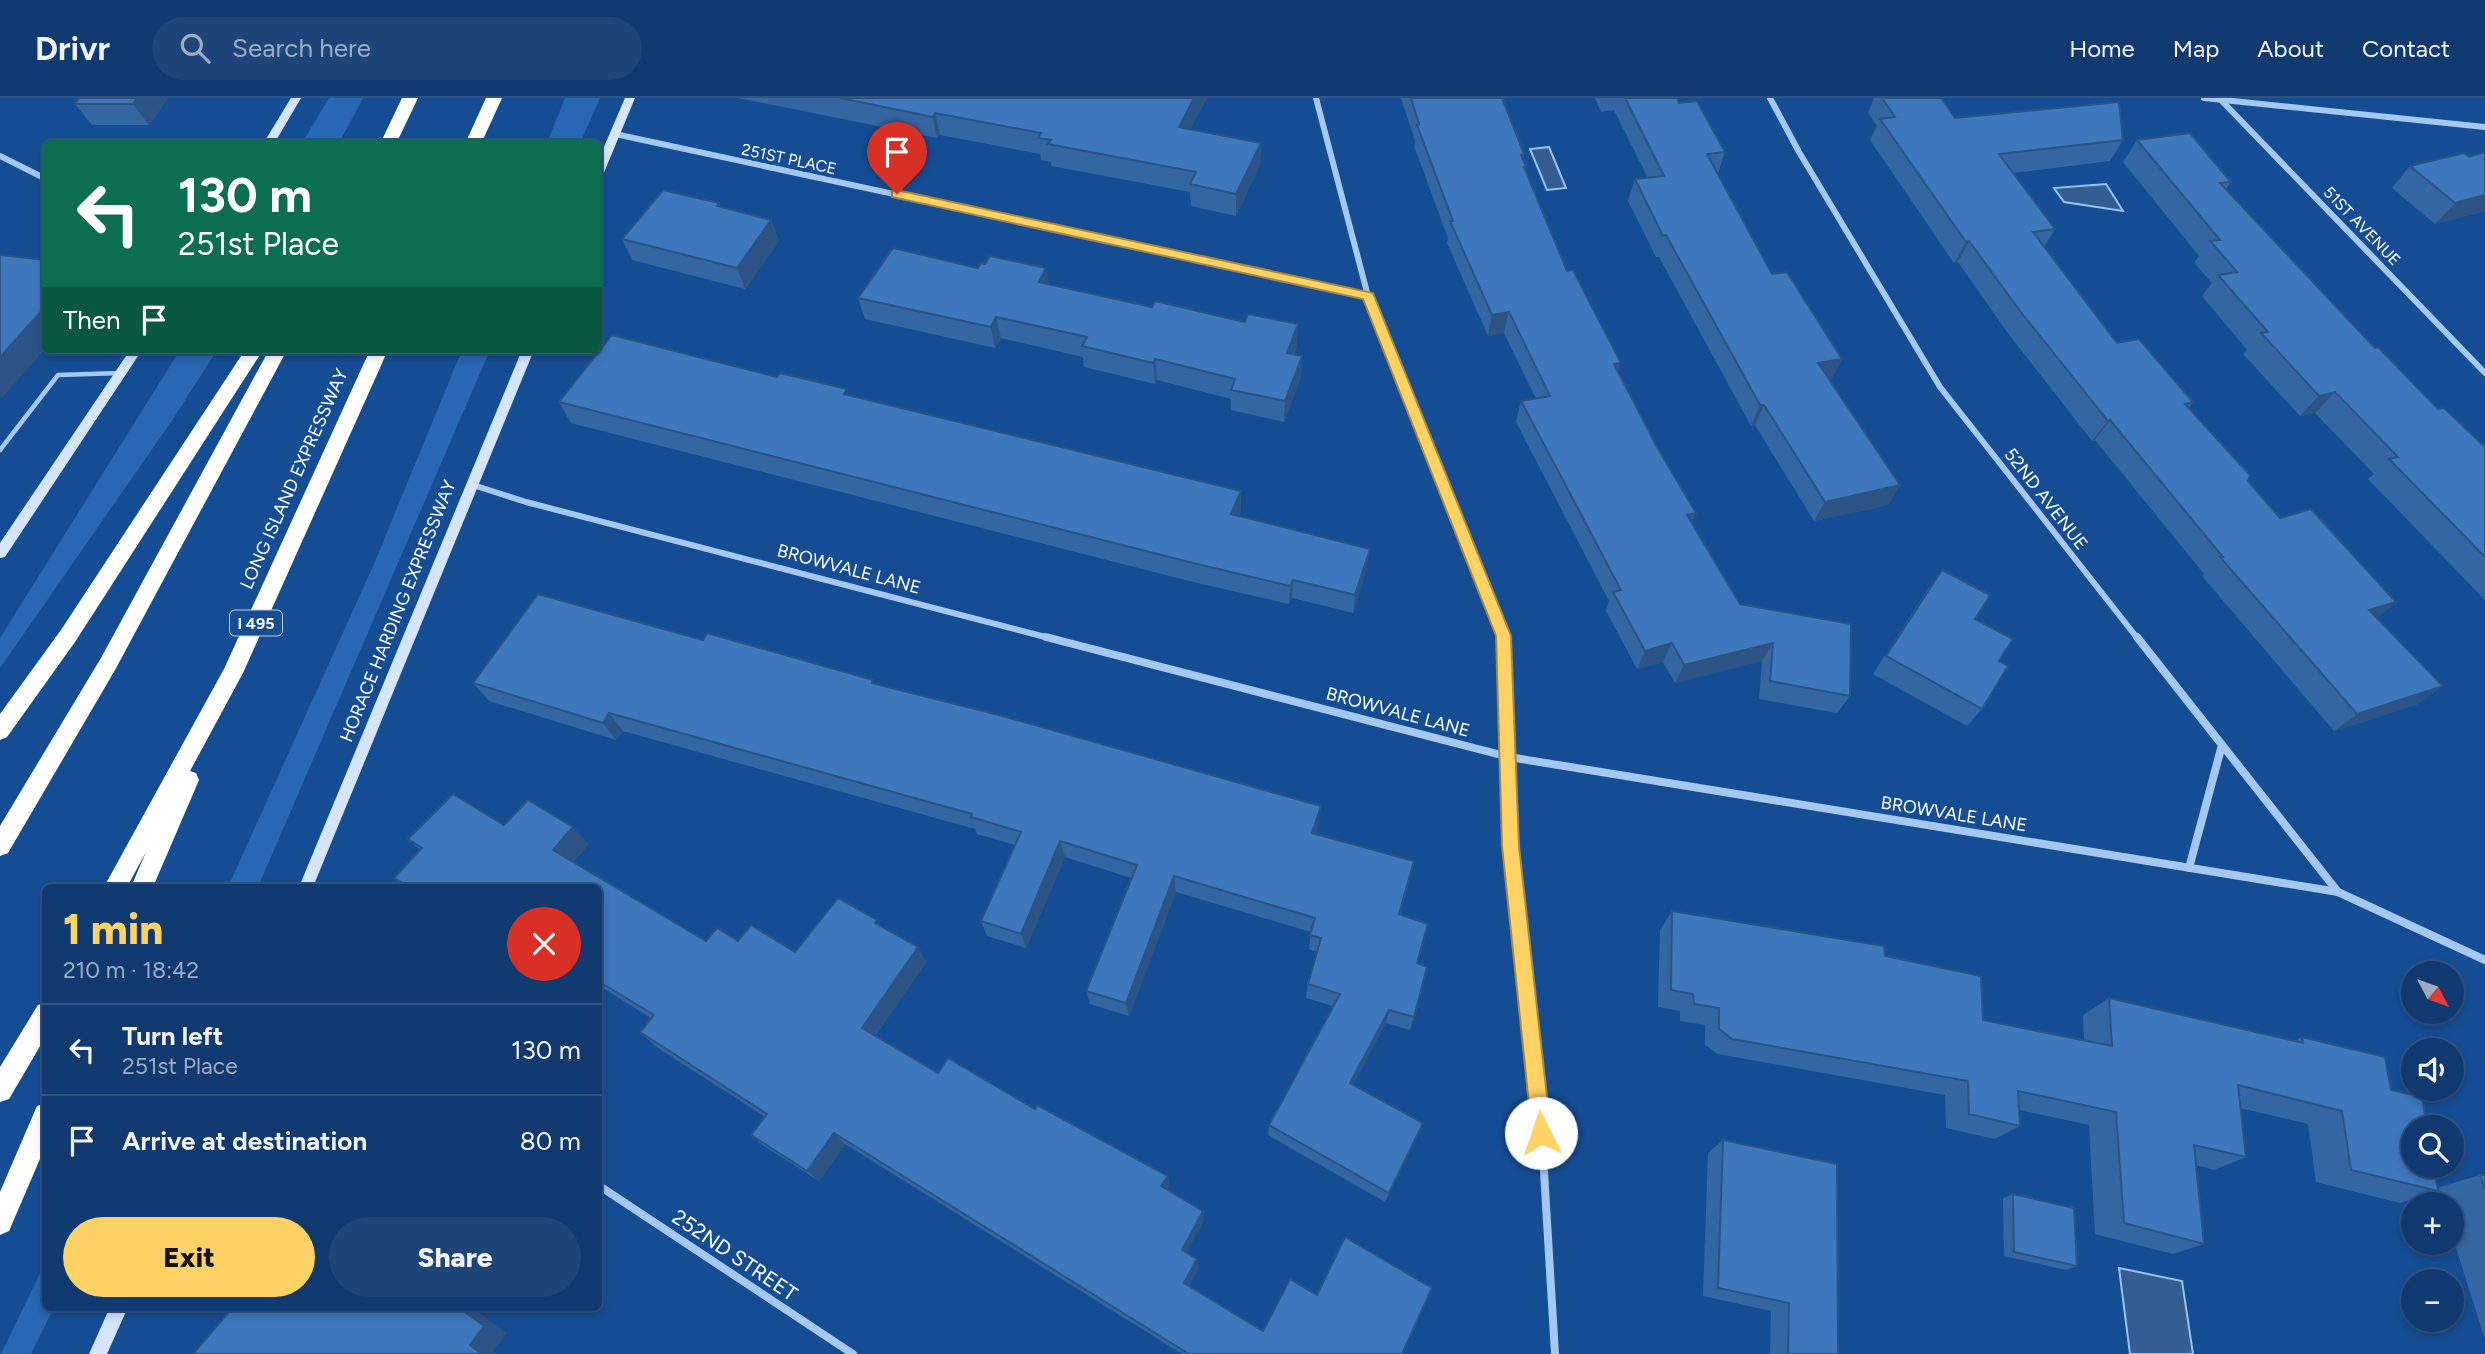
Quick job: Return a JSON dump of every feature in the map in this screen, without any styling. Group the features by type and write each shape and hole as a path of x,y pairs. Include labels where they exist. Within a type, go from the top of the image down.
{"highway":[{"path":"390,140 410,98"},
{"path":"475,140 494,98"},
{"path":"0,731 68,636 251,354"},
{"path":"0,846 108,664 276,354"},
{"name":"LONG ISLAND EXPRESSWAY","path":"117,884 233,673 377,354"},
{"path":"143,884 233,673"},
{"path":"0,1090 42,1020"},
{"path":"0,1222 42,1124"}],"main road":[{"path":"270,140 296,98"},
{"path":"602,165 630,98"},
{"path":"0,553 133,354"},
{"name":"HORACE HARDING EXPRESSWAY","path":"307,884 526,354"},
{"path":"98,1354 118,1311"}],"street":[{"path":"1316,98 1368,296 1504,636 1510,846 1539,1105 1555,1354"},
{"name":"52ND AVENUE","path":"1770,98 1799,152 1940,387 2338,892"},
{"path":"2204,98 2485,127"},
{"name":"51ST AVENUE","path":"2220,99 2485,373"},
{"name":"251ST PLACE","path":"615,134 1368,296"},
{"path":"0,156 42,177"},
{"name":"BROWVALE LANE","path":"473,485 526,502 1509,757 2338,892 2485,960"},
{"path":"2189,868 2222,745"},
{"name":"252ND STREET","path":"602,1188 853,1354"}],"lane":[{"path":"0,450 58,375 121,373"}],"shaded area":[{"path":"329,98 363,98 341,140 304,140"},
{"path":"565,98 600,98 581,140 548,140"},
{"path":"1549,147 1566,188 1547,190 1530,149"},
{"path":"2106,184 2123,211 2064,202 2054,188"},
{"path":"178,354 214,354 173,419 0,668 0,638"},
{"path":"460,354 488,354 259,884 229,884 374,564"},
{"path":"2119,1268 2182,1281 2193,1354 2130,1354"},
{"path":"42,1269 42,1311 52,1311 31,1354 1,1354"}],"building":[{"path":"79,98 137,98 133,104 75,104"},
{"path":"840,98 1194,98 1179,127 1261,143 1236,194 1190,184 1196,172 1048,144 1051,140 1038,138 1041,133 935,113 933,117"},
{"path":"1411,98 1502,98 1524,154 1521,155 1526,166 1524,167 1567,271 1573,270 1621,363 1614,364 1657,447 1696,513 1687,515 1740,604 1851,624 1850,696 1770,681 1773,643 1684,665 1672,643 1645,651 1613,592 1621,590 1521,401 1550,396 1509,312 1492,315 1450,221 1453,221 1417,125 1419,124"},
{"path":"1625,98 1677,98 1679,103 1697,101 1725,152 1707,154 1772,274 1787,272 1842,359 1818,363 1900,485 1825,502 1764,405 1760,405 1666,235 1663,236 1635,179 1664,176"},
{"path":"1882,98 1941,98 1955,118 2119,102 2123,140 1999,154 2055,229 2033,232 2117,343 2139,339 2193,402 2185,404 2250,475 2248,481 2280,518 2311,509 2396,602 2369,610 2443,686 2357,714 2220,557 2223,557 2110,420 2108,421 2020,311 1969,241 1966,242 1880,119 1895,117"},
{"path":"2190,133 2231,182 2220,183 2375,348 2378,347 2438,409 2444,408 2485,447 2485,557 2389,459 2398,457 2335,392 2319,396 2261,333 2268,332 2218,275 2237,272 2210,241 2220,240 2137,140"},
{"path":"2485,152 2485,195 2455,203 2410,166 2464,153 2469,157"},
{"path":"663,190 719,203 717,206 771,220 737,268 622,239"},
{"path":"893,248 978,268 981,263 985,264 990,256 1046,268 1039,282 1152,307 1155,301 1245,322 1248,314 1298,324 1287,353 1302,356 1285,401 1231,390 1235,379 1155,359 1153,363 1082,346 1087,337 996,317 991,327 858,298"},
{"path":"0,255 42,260 42,310 0,357"},
{"path":"612,335 777,377 780,373 847,389 844,394 1241,491 1231,514 1370,549 1355,595 1293,580 1290,586 559,402 597,354 602,354 602,348"},
{"path":"1942,570 1990,595 1975,619 2013,639 1999,661 2008,666 1982,709 1886,656"},
{"path":"538,594 703,640 707,633 873,680 872,683 999,715 1321,806 1312,833 1414,861 1399,914 1428,924 1417,963 1427,967 1414,1017 1389,1010 1350,1083 1423,1123 1389,1193 1269,1125 1340,994 1308,984 1321,938 1310,935 1315,918 1174,876 1126,1003 1086,991 1137,865 1060,841 1021,934 981,921 1021,832 971,817 972,814 609,713 603,723 473,683"},
{"path":"453,794 504,825 528,800 573,827 553,850 706,941 717,928 738,941 751,925 795,952 838,898 918,947 862,1028 938,1073 948,1058 1035,1109 1037,1105 1168,1176 1161,1186 1203,1211 1182,1250 1197,1259 1184,1283 1263,1331 1290,1279 1317,1295 1345,1237 1432,1288 1402,1354 1189,1354 834,1133 807,1171 751,1135 767,1114 640,1032 654,1015 602,983 602,884 405,884 394,878 422,848 408,839"},
{"path":"1672,911 1884,946 1885,956 1981,976 1983,1020 2112,1046 2109,998 2303,1043 2302,1037 2385,1057 2391,1090 2401,1092 2401,1101 2423,1101 2425,1115 2401,1115 2401,1178 2436,1178 2438,1191 2351,1170 2342,1111 2238,1085 2246,1157 2194,1145 2204,1244 2124,1223 2116,1112 2018,1091 2020,1126 1969,1114 1968,1081 1732,1039 1719,1029 1719,1008 1694,1004 1693,994 1671,990"},
{"path":"1723,1140 1837,1164 1838,1354 1788,1354 1789,1303 1718,1288"},
{"path":"2480,1175 2485,1175 2485,1189"},
{"path":"2013,1194 2074,1208 2077,1266 2014,1252"},
{"path":"230,1311 463,1311 484,1326 470,1345 482,1354 193,1354"}],"route":[{"path":"897,194 1368,296 1504,636 1510,846 1541,1133"}]}
